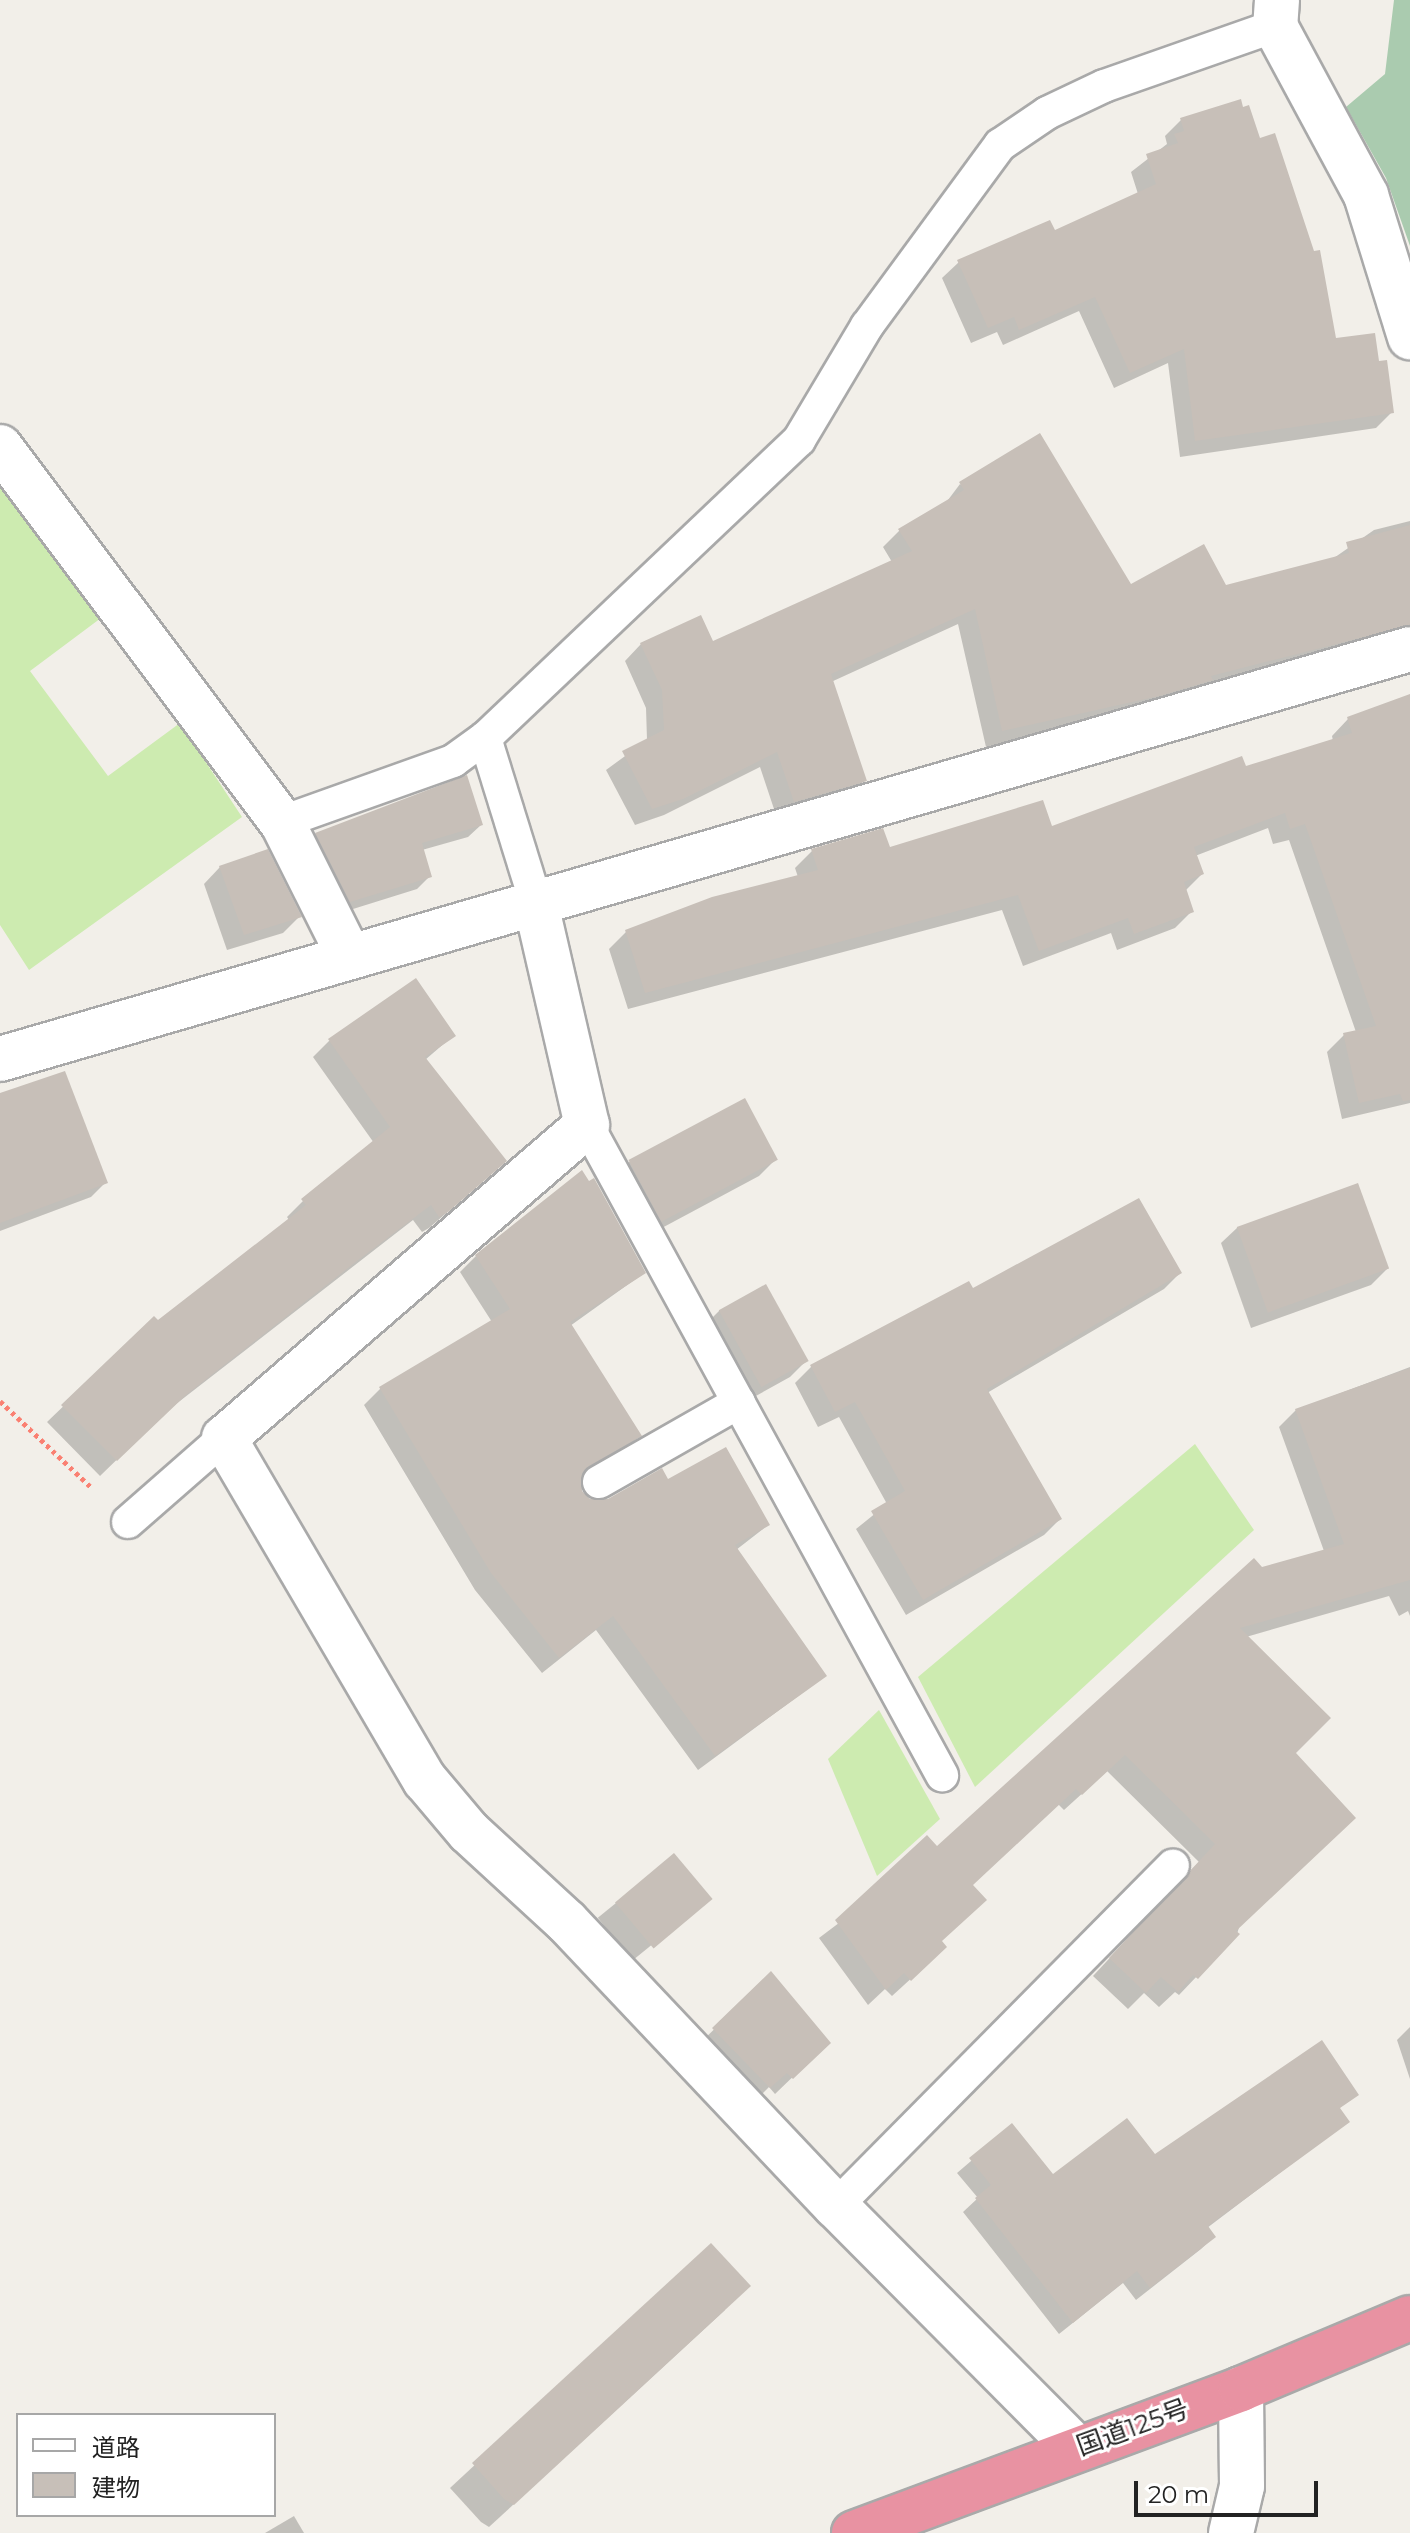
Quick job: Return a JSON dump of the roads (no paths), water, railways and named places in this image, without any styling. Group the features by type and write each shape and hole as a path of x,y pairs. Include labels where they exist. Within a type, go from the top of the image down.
{"highway":[{"name":"国道125号","path":"854,2533 1241,2389 1410,2318"}],"street":[{"path":"1276,13 1366,195 1410,337"},
{"path":"0,447 282,822 349,956"},
{"path":"0,1059 535,900 1410,649"},
{"path":"535,900 587,1125 224,1438 425,1780 469,1832 567,1922 836,2206 1077,2449"},
{"path":"1231,2533 1242,2486 1241,2389"}],"lane":[{"path":"282,822 453,761 485,738 799,440 867,326 1000,145 1047,113 1276,13"},
{"path":"485,738 535,900"},
{"path":"587,1125 942,1775"},
{"path":"599,1482 739,1402"},
{"path":"128,1522 224,1438"},
{"path":"836,2206 1173,1866"}]}
